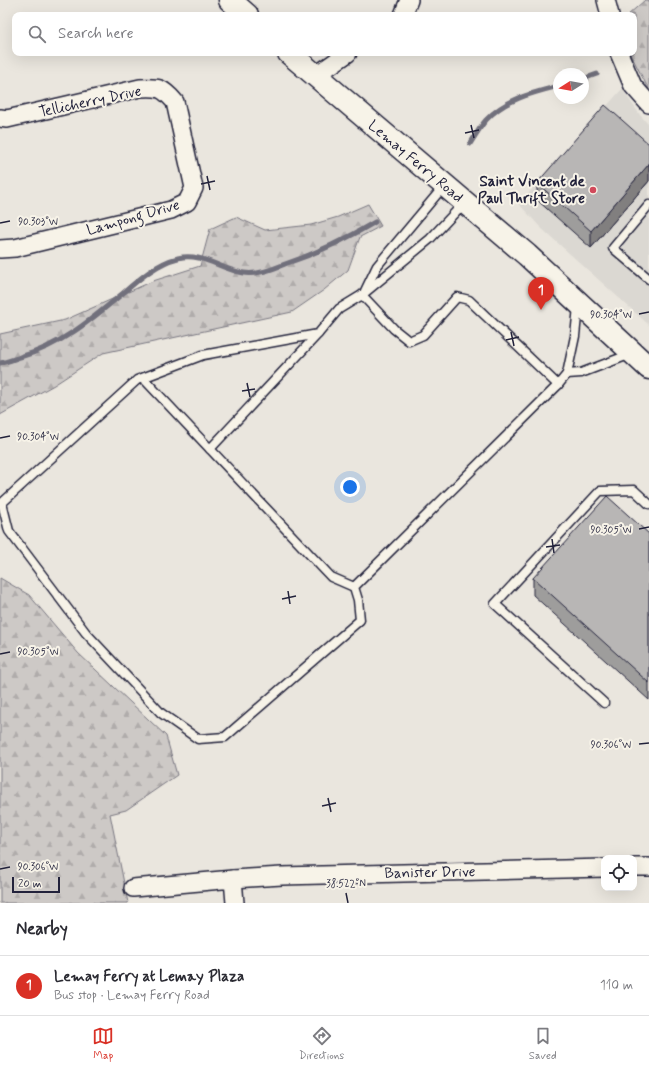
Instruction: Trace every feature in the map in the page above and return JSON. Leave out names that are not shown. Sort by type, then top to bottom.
[{"type":"main road","points":[[230,0],[244,12]]},
{"type":"main road","name":"Lemay Ferry Road","points":[[292,56],[527,255],[641,360]]},
{"type":"street","points":[[404,12],[410,0]]},
{"type":"street","points":[[606,0],[609,12]]},
{"type":"street","points":[[315,76],[344,56]]},
{"type":"street","points":[[620,56],[633,86],[649,104]]},
{"type":"street","name":"Tellicherry Drive","points":[[0,118],[7,119],[140,88],[156,88],[167,92],[175,102]]},
{"type":"street","name":"Lampong Drive","points":[[0,249],[15,248],[171,210],[187,202],[194,188],[175,102]]},
{"type":"street","points":[[637,867],[649,867]]},
{"type":"street","name":"Banister Drive","points":[[133,888],[282,876],[601,868]]},
{"type":"street","points":[[233,880],[235,903]]},
{"type":"lane","points":[[362,295],[377,266],[445,185]]},
{"type":"lane","points":[[210,449],[318,334],[339,309],[362,295],[430,238],[464,202]]},
{"type":"lane","points":[[649,205],[613,248],[649,279]]},
{"type":"lane","points":[[362,295],[394,329],[409,341],[422,335],[457,297],[469,300],[558,385]]},
{"type":"lane","points":[[354,587],[558,385],[567,374],[575,336],[579,303]]},
{"type":"lane","points":[[143,378],[331,577],[354,587],[358,600],[360,620],[225,737],[198,739],[161,713],[82,627],[9,531],[2,504],[137,380],[203,355],[318,334]]},
{"type":"lane","points":[[567,374],[581,373],[641,360]]},
{"type":"lane","points":[[604,703],[495,604],[600,491],[634,490],[649,504]]},
{"type":"shaded area","points":[[622,89],[640,115],[649,125],[649,325],[540,227],[519,204]]},
{"type":"green space","points":[[645,0],[649,0],[649,90],[632,56],[637,56],[637,12],[631,12]]},
{"type":"green space","points":[[368,204],[381,226],[360,237],[348,270],[324,290],[292,312],[103,353],[54,385],[0,415],[0,334],[65,320],[153,281],[200,266],[210,229],[236,217],[265,230],[311,225],[338,217]]},
{"type":"green space","points":[[0,578],[29,595],[78,653],[166,736],[177,775],[126,810],[110,814],[128,903],[0,903]]},
{"type":"building","name":"Saint Vincent de Paul Thrift Store","points":[[605,105],[649,144],[649,164],[591,231],[537,183]]},
{"type":"building","points":[[607,496],[649,534],[649,683],[533,578]]},
{"type":"waterway","points":[[589,77],[597,74]]},
{"type":"waterway","points":[[470,144],[486,120],[502,107],[529,94],[553,88]]},
{"type":"waterway","points":[[0,363],[35,352],[62,339],[99,313],[148,273],[170,260],[195,257],[227,269],[244,273],[260,272],[276,268],[320,251],[353,235],[375,222]]},
{"type":"place","name":"Saint Vincent de Paul Thrift Store","points":[[593,190]]},
{"type":"place","name":"Lemay Ferry at Lemay Plaza","points":[[541,310]]}]
